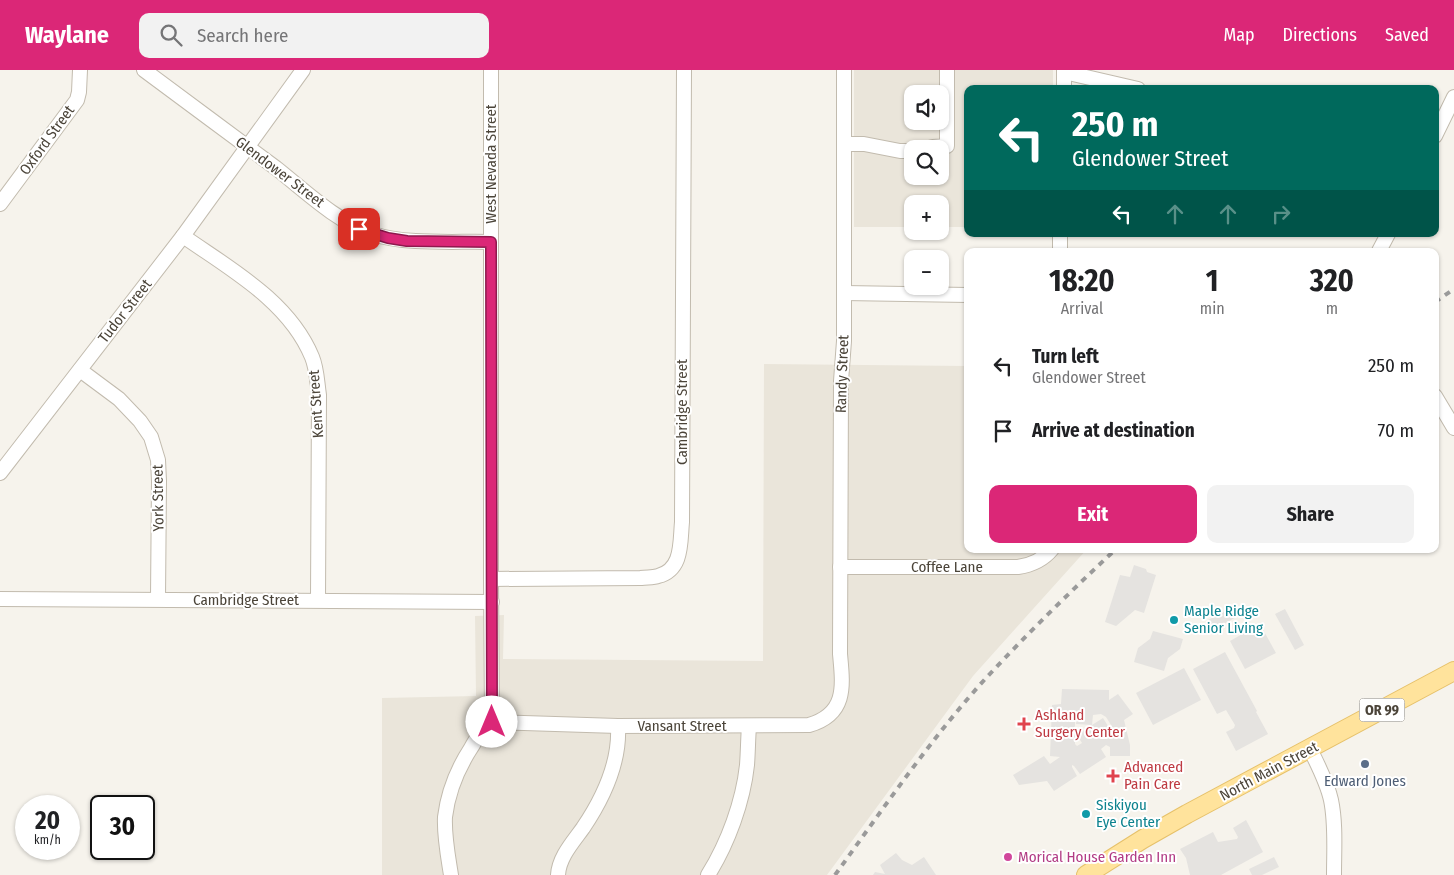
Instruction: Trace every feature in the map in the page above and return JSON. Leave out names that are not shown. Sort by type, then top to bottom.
[{"type":"main road","name":"North Main Street","points":[[1086,875],[1187,814],[1454,671]]},
{"type":"street","name":"Oxford Street","points":[[0,204],[77,100],[80,70]]},
{"type":"street","name":"Glendower Street","points":[[144,70],[340,218],[359,229],[388,238],[407,241],[491,242]]},
{"type":"street","name":"Tudor Street","points":[[0,473],[183,236],[303,70]]},
{"type":"street","name":"West Nevada Street","points":[[491,70],[492,722]]},
{"type":"street","name":"Cambridge Street","points":[[491,579],[642,578],[658,576],[668,572],[676,564],[680,554],[682,512],[684,70]]},
{"type":"street","name":"Randy Street","points":[[843,678],[840,654],[840,567],[841,381],[844,341],[844,70]]},
{"type":"street","points":[[947,70],[947,140]]},
{"type":"street","points":[[1064,85],[1064,71],[1122,85]]},
{"type":"street","points":[[1439,128],[1454,96]]},
{"type":"street","points":[[844,144],[864,144],[904,150]]},
{"type":"street","name":"Kent Street","points":[[183,236],[250,282],[265,295],[296,330],[312,358],[317,374],[319,395],[318,600]]},
{"type":"street","points":[[844,294],[964,295]]},
{"type":"street","name":"York Street","points":[[80,370],[119,399],[140,421],[151,437],[158,460],[160,481],[158,599]]},
{"type":"street","points":[[1439,403],[1454,428]]},
{"type":"street","name":"Coffee Lane","points":[[840,567],[1018,567],[1030,565],[1048,553]]},
{"type":"street","name":"Cambridge Street","points":[[0,599],[492,602]]},
{"type":"street","name":"Vansant Street","points":[[492,722],[618,726],[809,725],[820,722],[828,716],[841,696],[843,678]]},
{"type":"street","points":[[451,875],[446,836],[446,816],[449,801],[462,761],[481,730],[492,722]]},
{"type":"street","points":[[558,875],[559,866],[564,856],[594,810],[608,784],[617,746],[618,726]]},
{"type":"street","points":[[708,875],[724,845],[742,793],[747,766],[749,726]]},
{"type":"street","points":[[1310,749],[1322,772],[1331,799],[1334,875]]},
{"type":"shaded area","points":[[854,70],[1053,70],[1053,85],[964,85],[964,227],[949,227],[949,195],[904,195],[904,227],[854,227]]},
{"type":"shaded area","points":[[764,364],[964,366],[964,553],[1083,553],[973,676],[827,875],[382,875],[382,698],[476,696],[475,616],[504,615],[503,659],[763,661]]},
{"type":"shaded area","points":[[1134,565],[1156,575],[1144,613],[1135,610],[1116,626],[1105,622],[1120,575],[1130,577]]},
{"type":"shaded area","points":[[1235,606],[1240,615],[1213,630],[1208,620]]},
{"type":"shaded area","points":[[1285,609],[1304,645],[1295,650],[1275,614]]},
{"type":"shaded area","points":[[1258,625],[1261,626],[1276,653],[1245,669],[1230,641]]},
{"type":"shaded area","points":[[1153,631],[1183,639],[1180,649],[1168,658],[1164,671],[1134,662],[1138,648],[1150,639]]},
{"type":"shaded area","points":[[1225,652],[1268,734],[1236,751],[1226,732],[1234,728],[1235,725],[1226,710],[1217,714],[1193,669]]},
{"type":"shaded area","points":[[1184,668],[1201,700],[1153,725],[1136,693]]},
{"type":"shaded area","points":[[1062,689],[1109,690],[1109,700],[1118,694],[1133,714],[1124,720],[1130,745],[1130,756],[1110,756],[1110,747],[1106,745],[1101,749],[1106,757],[1080,774],[1072,765],[1077,776],[1054,791],[1047,781],[1019,785],[1013,775],[1044,756],[1050,764],[1060,757],[1050,756],[1052,705],[1061,704]],"holes":[[[1075,714],[1077,714],[1076,724],[1092,725],[1077,735],[1082,743],[1077,746],[1075,744]],[[1101,714],[1106,717],[1111,725],[1108,726],[1103,718],[1092,725],[1093,715]]]},
{"type":"shaded area","points":[[1246,820],[1263,852],[1221,875],[1190,875],[1186,858],[1180,849],[1213,832],[1218,842],[1237,839],[1238,837],[1233,828]]},
{"type":"shaded area","points":[[896,853],[902,860],[912,865],[924,857],[936,875],[873,875],[875,872],[885,874],[880,865]]},
{"type":"shaded area","points":[[1274,857],[1279,867],[1262,875],[1252,875],[1249,869]]},
{"type":"railway","points":[[1439,299],[1454,289]]},
{"type":"railway","points":[[835,875],[908,774],[967,700],[1034,628],[1112,553]]},
{"type":"place","name":"Maple Ridge Senior Living","points":[[1174,620]]},
{"type":"place","name":"Ashland Surgery Center","points":[[1024,724]]},
{"type":"place","name":"Edward Jones","points":[[1365,764]]},
{"type":"place","name":"Advanced Pain Care","points":[[1113,776]]},
{"type":"place","name":"Siskiyou Eye Center","points":[[1086,814]]},
{"type":"place","name":"Morical House Garden Inn","points":[[1008,857]]},
{"type":"route","points":[[359,229],[374,235],[407,241],[491,242],[492,722]]}]
